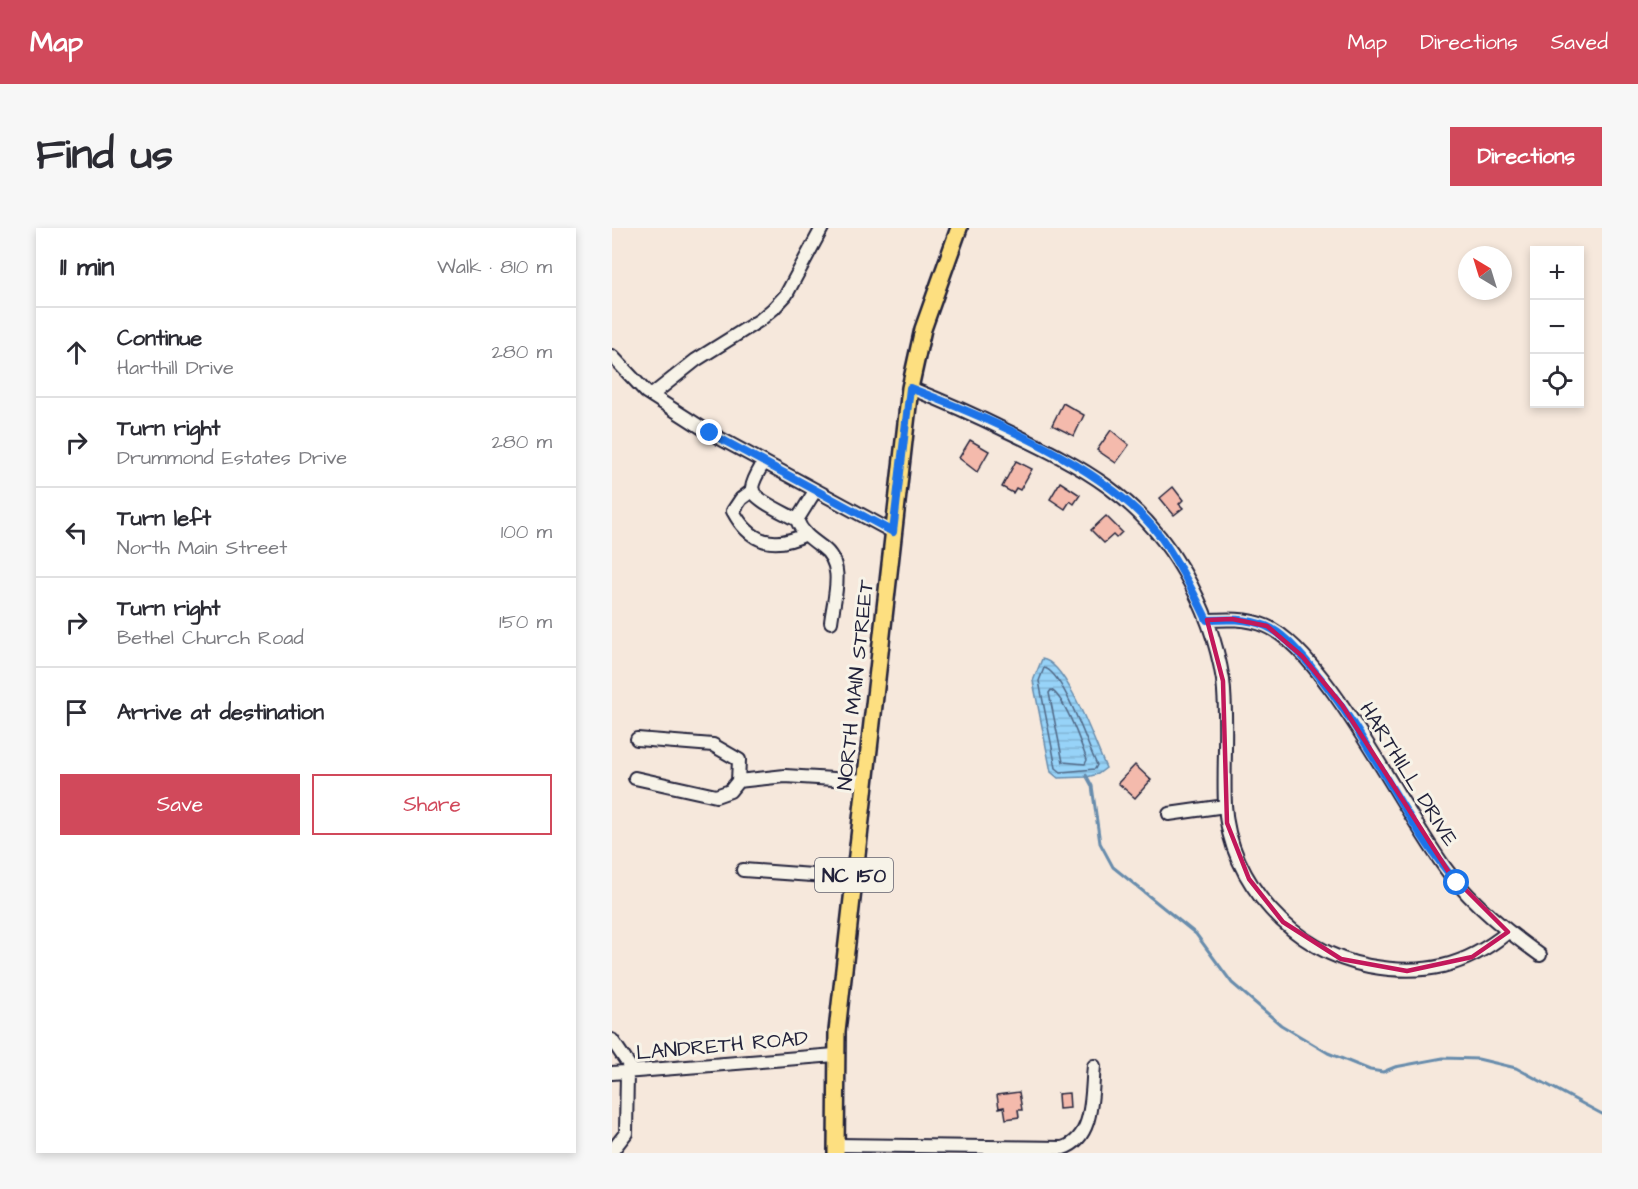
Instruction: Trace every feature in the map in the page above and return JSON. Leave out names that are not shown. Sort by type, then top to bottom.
[{"type":"main road","name":"NORTH MAIN STREET","points":[[836,1149],[835,1055],[910,388],[926,318],[959,228]]},
{"type":"street","points":[[652,395],[696,360],[760,320],[773,309],[786,295],[822,228]]},
{"type":"street","points":[[612,357],[652,395],[710,433],[893,532]]},
{"type":"street","points":[[910,388],[945,401],[1075,463],[1124,498],[1159,535],[1184,572],[1207,620],[1223,681],[1225,806],[1239,859],[1264,901],[1301,937],[1341,959],[1407,971],[1431,969],[1472,957],[1508,932]]},
{"type":"street","points":[[764,462],[753,490],[741,498],[733,511],[742,528],[774,543],[787,544],[806,534]]},
{"type":"street","points":[[753,490],[759,499],[797,520],[806,534],[829,552],[835,560],[837,570],[831,622]]},
{"type":"street","points":[[797,520],[815,491]]},
{"type":"street","name":"HARTHILL DRIVE","points":[[1207,620],[1232,619],[1267,626],[1281,635],[1302,656],[1341,705],[1412,820],[1450,874],[1478,906],[1540,955]]},
{"type":"street","points":[[635,778],[716,796],[730,791],[738,781],[739,760],[712,746],[637,739]]},
{"type":"street","points":[[738,781],[785,776],[866,781]]},
{"type":"street","points":[[1169,814],[1225,806]]},
{"type":"street","points":[[744,870],[854,878]]},
{"type":"street","points":[[612,1040],[630,1072],[626,1133],[612,1151]]},
{"type":"street","name":"LANDRETH ROAD","points":[[612,1073],[835,1055]]},
{"type":"street","points":[[836,1149],[1063,1148],[1072,1145],[1083,1134],[1087,1123],[1094,1066]]},
{"type":"highlighted area","points":[[1232,619],[1267,626],[1302,656],[1342,705],[1450,874],[1508,932],[1472,957],[1407,971],[1341,959],[1283,922],[1249,879],[1227,823],[1223,681],[1207,620]]},
{"type":"water","points":[[1042,659],[1052,664],[1061,674],[1080,706],[1106,768],[1098,774],[1087,777],[1058,778],[1051,772],[1033,681]]},
{"type":"building","points":[[1063,403],[1084,415],[1074,436],[1052,425]]},
{"type":"building","points":[[1111,430],[1129,445],[1116,463],[1097,450]]},
{"type":"building","points":[[970,440],[989,451],[977,472],[959,458]]},
{"type":"building","points":[[1016,461],[1032,469],[1020,490],[1016,488],[1013,493],[1002,487]]},
{"type":"building","points":[[1060,482],[1080,495],[1074,504],[1070,501],[1065,509],[1050,499]]},
{"type":"building","points":[[1173,487],[1183,500],[1179,504],[1183,508],[1174,515],[1160,498]]},
{"type":"building","points":[[1106,516],[1122,532],[1116,538],[1113,535],[1104,543],[1091,530]]},
{"type":"building","points":[[1135,765],[1151,780],[1135,798],[1118,783]]},
{"type":"building","points":[[1019,1092],[1022,1110],[1018,1110],[1019,1117],[1006,1119],[1004,1107],[999,1108],[997,1095]]},
{"type":"building","points":[[1069,1093],[1070,1108],[1059,1109],[1058,1094]]},
{"type":"waterway","points":[[1086,775],[1092,786],[1100,843],[1113,867],[1196,934],[1232,983],[1281,1025],[1328,1053],[1370,1070],[1383,1072],[1395,1067],[1443,1058],[1478,1059],[1516,1068],[1602,1114]]},
{"type":"route","points":[[710,433],[893,532],[910,388],[945,401],[1075,463],[1124,498],[1159,535],[1184,572],[1207,620],[1232,619],[1267,626],[1281,635],[1302,656],[1341,705],[1412,820],[1457,883]]}]
